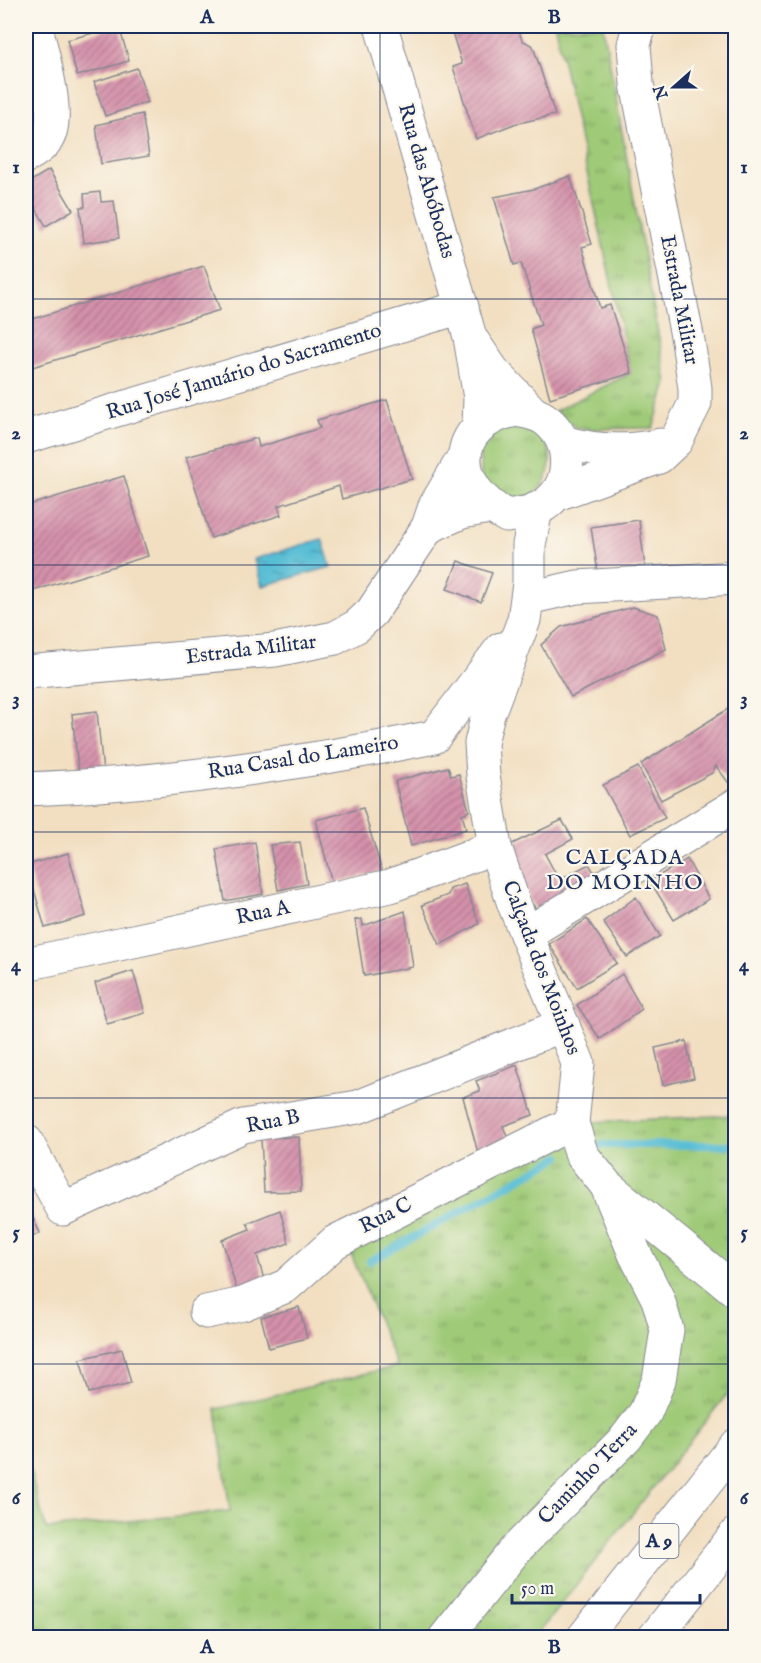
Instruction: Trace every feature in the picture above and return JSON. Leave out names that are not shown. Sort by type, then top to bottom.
[{"type":"main road","points":[[26,156],[40,148],[48,138],[53,115],[36,26]]},
{"type":"main road","name":"Rua das Abóbodas","points":[[381,26],[466,322],[480,398],[479,426]]},
{"type":"main road","name":"Estrada Militar","points":[[26,672],[275,650],[335,638],[357,626],[372,612],[428,527],[462,512],[522,506],[659,458],[676,441],[695,403],[695,388],[637,84],[634,45],[639,26]]},
{"type":"main road","name":"Rua das Abóbodas","points":[[466,322],[493,371],[533,413]]},
{"type":"main road","name":"Rua José Januário do Sacramento","points":[[26,437],[466,322]]},
{"type":"main road","points":[[428,527],[435,506],[465,455],[471,437],[479,426],[498,414],[515,410],[533,413],[544,419],[557,431],[563,442],[568,462],[564,480],[522,506],[474,492],[466,472],[465,455]]},
{"type":"main road","points":[[563,442],[579,447],[629,449],[676,441]]},
{"type":"main road","points":[[522,506],[518,542],[527,600],[577,587],[735,578]]},
{"type":"main road","name":"Rua Casal do Lameiro","points":[[26,789],[112,786],[353,754],[434,737],[527,600]]},
{"type":"main road","name":"Calçada dos Moinhos","points":[[527,600],[488,714],[481,743],[483,776],[495,847],[526,934],[578,1062],[572,1123],[582,1155],[607,1186],[735,1291]]},
{"type":"main road","points":[[526,934],[735,805]]},
{"type":"main road","name":"Rua A","points":[[26,964],[390,886],[495,847]]},
{"type":"main road","name":"Rua B","points":[[26,1141],[63,1209],[243,1126],[358,1107],[563,1025]]},
{"type":"main road","name":"Rua C","points":[[206,1312],[243,1304],[286,1286],[335,1242],[572,1123]]},
{"type":"main road","name":"Caminho Terra","points":[[445,1638],[516,1549],[626,1438],[645,1413],[659,1380],[667,1330],[658,1299],[635,1254],[607,1186]]},
{"type":"main road","name":"A 9","points":[[583,1638],[735,1445]]},
{"type":"main road","name":"A 9","points":[[654,1638],[735,1534]]},
{"type":"green space","points":[[555,26],[603,26],[667,383],[653,428],[578,429],[555,411],[631,373]]},
{"type":"green space","points":[[505,425],[528,428],[541,436],[548,448],[550,462],[547,476],[540,488],[530,497],[517,500],[502,497],[482,483],[479,447]]},
{"type":"green space","points":[[735,1115],[735,1384],[535,1637],[26,1637],[26,1457],[46,1529],[230,1511],[216,1409],[397,1366],[340,1227],[572,1123]]},
{"type":"water","points":[[322,539],[331,567],[262,586],[254,559]]},
{"type":"building","points":[[119,26],[129,61],[77,76],[67,40]]},
{"type":"building","points":[[450,26],[517,26],[522,40],[533,46],[555,115],[514,124],[476,139],[453,67],[462,64]]},
{"type":"building","points":[[137,68],[148,102],[105,116],[94,82]]},
{"type":"building","points":[[142,114],[149,156],[101,164],[96,125]]},
{"type":"building","points":[[49,170],[73,210],[46,226],[26,191],[26,184]]},
{"type":"building","points":[[570,176],[592,244],[582,247],[600,308],[610,305],[632,373],[550,398],[531,329],[541,325],[521,263],[514,265],[494,197],[534,189]]},
{"type":"building","points":[[100,192],[101,202],[114,201],[119,238],[84,243],[80,207],[85,207],[84,194]]},
{"type":"building","points":[[204,266],[220,310],[26,369],[26,321]]},
{"type":"building","points":[[387,400],[412,479],[342,499],[339,486],[278,506],[281,515],[211,538],[186,457],[257,438],[259,447],[320,428],[317,420]]},
{"type":"building","points":[[124,476],[148,556],[26,593],[26,506]]},
{"type":"building","points":[[639,520],[645,567],[598,573],[591,527]]},
{"type":"building","points":[[458,561],[492,573],[481,602],[447,589]]},
{"type":"building","points":[[633,607],[658,615],[666,649],[571,697],[541,645],[561,627]]},
{"type":"building","points":[[731,707],[736,710],[736,783],[731,786],[716,766],[712,773],[661,800],[641,764]]},
{"type":"building","points":[[97,711],[104,783],[80,785],[72,714]]},
{"type":"building","points":[[448,767],[451,776],[459,774],[469,811],[462,814],[466,829],[411,846],[395,781]]},
{"type":"building","points":[[638,767],[665,818],[630,835],[603,785]]},
{"type":"building","points":[[363,808],[382,871],[332,883],[316,820]]},
{"type":"building","points":[[562,820],[573,839],[545,854],[559,880],[589,864],[600,882],[542,914],[531,903],[510,845]]},
{"type":"building","points":[[255,842],[263,894],[225,901],[216,849]]},
{"type":"building","points":[[300,842],[307,884],[278,890],[270,845]]},
{"type":"building","points":[[68,853],[86,916],[45,928],[27,865]]},
{"type":"building","points":[[687,859],[709,899],[674,920],[650,881]]},
{"type":"building","points":[[465,884],[479,924],[440,945],[422,905],[448,895],[450,889]]},
{"type":"building","points":[[636,897],[660,936],[627,957],[603,922]]},
{"type":"building","points":[[405,911],[413,967],[364,976],[355,920],[362,919],[363,926]]},
{"type":"building","points":[[587,919],[617,963],[577,988],[549,944]]},
{"type":"building","points":[[133,971],[145,1013],[107,1024],[95,983]]},
{"type":"building","points":[[622,974],[642,1009],[600,1039],[577,1005]]},
{"type":"building","points":[[686,1041],[694,1078],[663,1085],[655,1048]]},
{"type":"building","points":[[517,1065],[533,1115],[503,1126],[510,1144],[478,1153],[463,1097],[480,1091],[476,1081]]},
{"type":"building","points":[[299,1137],[301,1191],[264,1192],[261,1138]]},
{"type":"building","points":[[26,1203],[40,1233],[26,1240]]},
{"type":"building","points":[[280,1210],[289,1243],[257,1255],[265,1283],[238,1294],[222,1240],[250,1229],[247,1223]]},
{"type":"building","points":[[299,1307],[307,1338],[269,1348],[261,1317]]},
{"type":"building","points":[[122,1349],[131,1383],[89,1393],[80,1359]]},
{"type":"waterway","points":[[599,1145],[736,1145]]},
{"type":"waterway","points":[[370,1261],[559,1157]]},
{"type":"district","name":"CALÇADA DO MOINHO","points":[[625,870]]}]
